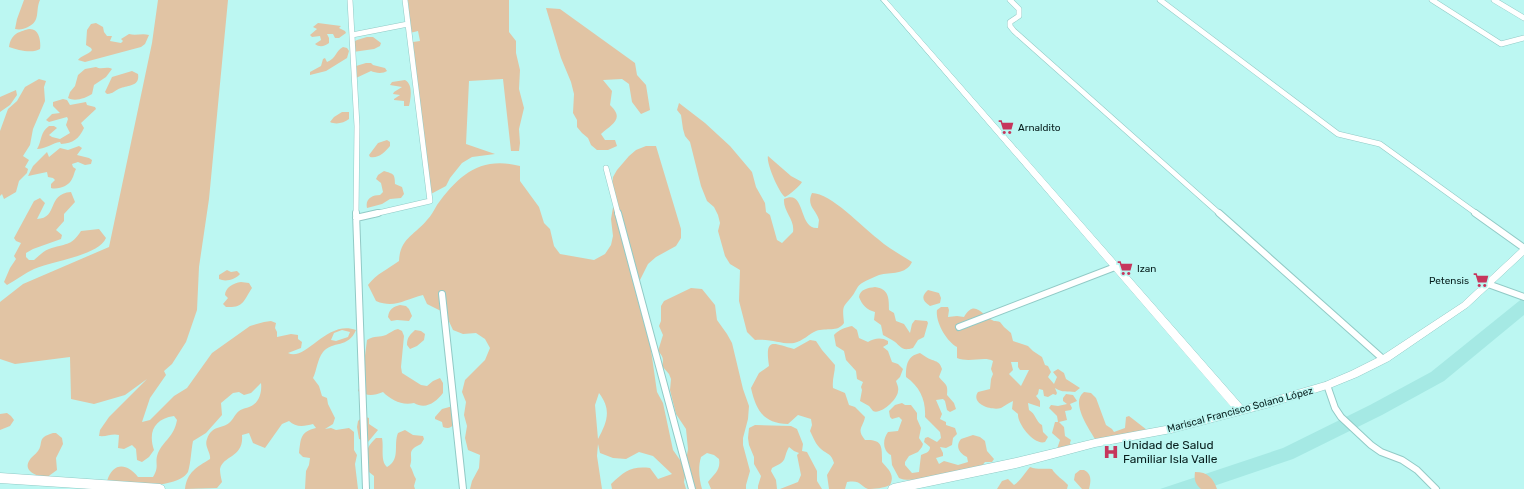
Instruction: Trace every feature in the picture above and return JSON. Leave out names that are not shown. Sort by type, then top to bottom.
[{"type":"street","points":[[350,0],[358,126],[356,218],[366,489]]},
{"type":"street","points":[[356,218],[430,201],[405,0]]},
{"type":"street","points":[[884,0],[1115,268],[1241,411]]},
{"type":"street","points":[[1010,0],[1019,9],[1020,14],[1017,19],[1010,22],[1012,28],[1384,359]]},
{"type":"street","points":[[1160,0],[1338,134],[1353,140],[1380,144],[1524,249]]},
{"type":"street","points":[[1432,0],[1501,44],[1524,38]]},
{"type":"street","points":[[1494,0],[1524,18]]},
{"type":"street","points":[[352,35],[408,24]]},
{"type":"street","points":[[606,168],[692,489]]},
{"type":"street","name":"Mariscal Francisco Solano López","points":[[893,489],[1016,463],[1095,443],[1171,429],[1241,411],[1327,385],[1384,359],[1465,305],[1524,249]]},
{"type":"street","points":[[959,327],[1115,268]]},
{"type":"street","points":[[1488,284],[1524,297]]},
{"type":"street","points":[[442,294],[463,489]]},
{"type":"street","points":[[1327,385],[1335,408],[1341,417],[1371,446],[1381,452],[1402,460],[1416,470],[1436,489]]},
{"type":"street","points":[[0,478],[160,489]]},
{"type":"shaded area","points":[[24,0],[40,0],[36,19],[32,25],[28,27],[15,29],[17,19]]},
{"type":"shaded area","points":[[158,0],[228,0],[209,199],[199,267],[197,310],[186,342],[172,364],[164,371],[166,375],[150,398],[142,422],[150,420],[174,396],[187,388],[212,353],[250,326],[271,321],[276,323],[275,328],[277,337],[291,334],[298,335],[298,339],[302,342],[301,348],[288,353],[295,354],[302,352],[326,335],[336,330],[345,328],[356,330],[349,340],[331,346],[323,352],[319,358],[313,378],[319,386],[322,396],[327,398],[328,404],[335,418],[333,424],[325,429],[331,428],[336,430],[349,428],[354,432],[354,450],[357,455],[355,464],[358,489],[305,489],[306,471],[310,458],[303,457],[299,453],[300,443],[302,436],[307,431],[316,428],[313,424],[298,426],[289,421],[282,424],[265,448],[253,443],[249,433],[242,435],[240,448],[222,464],[220,469],[222,482],[217,488],[185,489],[190,474],[210,459],[210,454],[206,445],[209,435],[214,429],[229,423],[239,411],[251,406],[257,401],[260,395],[261,383],[251,393],[244,395],[239,392],[233,393],[221,403],[222,415],[206,433],[193,441],[188,472],[182,478],[164,484],[152,485],[128,485],[107,481],[113,470],[121,467],[129,469],[138,477],[153,477],[157,467],[158,453],[176,426],[177,420],[174,416],[157,423],[152,432],[152,443],[154,450],[149,457],[142,462],[137,460],[136,449],[132,445],[124,449],[118,448],[119,435],[114,434],[99,436],[100,430],[109,417],[147,379],[125,395],[94,404],[71,399],[70,357],[15,364],[0,359],[0,302],[23,284],[109,247],[152,43]],"holes":[[[342,330],[350,332],[348,337],[336,341],[331,340],[334,333]]]},
{"type":"shaded area","points":[[408,0],[509,0],[509,32],[516,41],[516,53],[520,70],[519,89],[524,108],[519,129],[519,151],[511,151],[503,79],[469,81],[466,144],[495,154],[472,157],[462,163],[450,178],[446,186],[429,195],[413,42],[420,41],[418,31],[410,33]]},
{"type":"shaded area","points":[[546,8],[560,9],[635,63],[637,75],[646,85],[650,110],[641,114],[632,102],[629,84],[622,79],[603,80],[612,91],[610,105],[617,118],[613,124],[601,134],[605,140],[615,140],[617,146],[608,150],[597,150],[591,145],[588,138],[577,127],[577,120],[573,113],[574,94],[571,82],[561,58]]},
{"type":"shaded area","points":[[96,23],[103,27],[107,36],[112,36],[110,41],[121,43],[123,41],[121,39],[129,34],[149,35],[145,44],[141,47],[85,62],[78,60],[92,50],[86,45],[87,30],[91,24]]},
{"type":"shaded area","points":[[318,23],[341,26],[339,28],[346,33],[339,38],[335,38],[333,34],[327,34],[329,43],[324,46],[319,46],[315,44],[321,40],[320,36],[312,37],[310,35],[317,29],[313,27]]},
{"type":"shaded area","points":[[29,29],[33,29],[38,33],[40,49],[29,51],[9,47],[13,36]]},
{"type":"shaded area","points":[[367,37],[373,37],[381,43],[380,46],[374,49],[353,52],[352,43]]},
{"type":"shaded area","points":[[343,47],[347,48],[349,51],[347,58],[326,71],[310,75],[310,72],[321,66],[323,59],[325,58],[327,62],[330,61]]},
{"type":"shaded area","points":[[371,63],[373,65],[385,68],[387,71],[379,73],[371,71],[356,78],[356,66]]},
{"type":"shaded area","points":[[96,67],[112,69],[106,77],[94,85],[92,94],[87,97],[74,100],[68,98],[70,92],[75,86],[78,75],[85,69]]},
{"type":"shaded area","points":[[132,71],[138,74],[136,83],[111,93],[107,94],[105,92],[112,77]]},
{"type":"shaded area","points":[[39,79],[46,81],[44,87],[45,101],[33,129],[30,145],[23,156],[29,160],[25,167],[28,169],[27,173],[19,181],[16,192],[4,199],[2,194],[0,196],[0,131],[8,109],[17,101],[25,87]]},
{"type":"shaded area","points":[[405,80],[408,82],[410,88],[411,95],[409,106],[404,106],[404,101],[394,100],[400,95],[393,94],[394,92],[402,87],[390,85],[392,82]]},
{"type":"shaded area","points":[[16,90],[17,95],[10,105],[0,112],[0,97]]},
{"type":"shaded area","points":[[63,99],[67,100],[70,105],[86,102],[87,105],[95,107],[96,109],[81,123],[84,128],[75,140],[61,144],[60,142],[37,149],[44,131],[49,126],[54,126],[57,128],[49,135],[52,137],[60,139],[70,133],[66,125],[68,119],[67,117],[49,122],[46,120],[52,114],[60,113],[53,106],[53,102]]},
{"type":"shaded area","points":[[679,103],[705,123],[730,146],[752,172],[756,187],[765,203],[766,212],[770,215],[777,240],[782,243],[793,232],[792,223],[785,208],[784,199],[791,197],[796,199],[807,223],[812,227],[818,228],[818,216],[812,207],[810,197],[812,193],[820,194],[837,204],[882,242],[912,262],[902,271],[879,275],[860,284],[844,307],[844,323],[838,328],[816,331],[794,343],[755,340],[747,332],[739,301],[740,270],[730,264],[725,256],[718,231],[720,223],[718,215],[714,207],[707,201],[701,186],[690,142],[685,136],[681,115],[677,110]]},
{"type":"shaded area","points":[[342,112],[349,112],[349,119],[340,123],[330,122],[334,117]]},
{"type":"shaded area","points":[[387,140],[390,142],[390,146],[386,151],[379,156],[370,157],[369,155],[378,143]]},
{"type":"shaded area","points":[[79,146],[82,148],[77,155],[89,158],[92,160],[91,164],[85,165],[78,162],[72,164],[76,169],[73,178],[63,187],[51,188],[51,184],[55,180],[48,177],[47,172],[28,176],[33,166],[47,152],[49,157],[60,148],[68,150]]},
{"type":"shaded area","points":[[646,146],[656,146],[681,229],[681,238],[676,246],[656,257],[648,264],[639,282],[648,329],[657,392],[663,403],[673,450],[685,467],[688,449],[686,429],[676,414],[670,390],[671,379],[669,374],[662,366],[663,358],[658,351],[663,335],[659,326],[661,321],[661,306],[664,301],[691,288],[702,289],[715,305],[717,320],[732,343],[743,389],[749,406],[748,419],[743,438],[743,445],[750,471],[746,489],[711,489],[708,482],[718,469],[719,459],[714,455],[707,453],[701,457],[699,465],[702,489],[690,489],[686,469],[684,482],[686,489],[612,489],[611,484],[624,473],[633,469],[650,468],[658,479],[672,474],[653,456],[639,452],[626,459],[613,458],[600,453],[598,444],[597,456],[602,489],[470,489],[472,481],[479,468],[480,455],[468,450],[465,438],[467,426],[464,415],[466,402],[462,392],[465,380],[485,360],[490,348],[485,339],[476,333],[463,334],[453,330],[445,313],[427,304],[423,295],[394,304],[383,303],[376,301],[368,285],[371,281],[399,261],[400,253],[405,242],[428,218],[445,194],[462,177],[472,170],[493,164],[520,166],[520,181],[539,207],[544,223],[550,229],[554,246],[560,254],[594,260],[605,254],[611,245],[613,236],[611,219],[614,202],[612,185],[613,177],[617,170],[636,150]],"holes":[[[599,393],[606,405],[607,416],[604,427],[598,439],[595,405]]]},
{"type":"shaded area","points":[[768,156],[791,176],[802,182],[785,197],[774,178],[769,165]]},
{"type":"shaded area","points":[[384,171],[393,174],[395,184],[402,187],[404,194],[401,198],[390,199],[382,204],[367,208],[367,202],[370,198],[380,195],[383,192],[381,183],[376,179],[378,175]]},
{"type":"shaded area","points":[[71,192],[75,202],[64,214],[64,221],[56,230],[62,235],[61,239],[33,249],[26,253],[26,257],[29,260],[34,260],[47,250],[71,242],[81,231],[99,229],[106,238],[101,244],[84,254],[34,269],[7,285],[4,282],[16,259],[14,256],[21,243],[16,241],[14,238],[34,201],[40,198],[45,203],[37,219],[44,218],[51,211],[58,197]]},
{"type":"shaded area","points":[[227,270],[231,272],[237,271],[240,274],[230,280],[219,279],[219,275]]},
{"type":"shaded area","points":[[235,283],[249,283],[252,288],[242,303],[232,307],[226,307],[223,304],[228,298],[225,295],[226,290]]},
{"type":"shaded area","points":[[875,287],[886,292],[889,310],[894,313],[896,321],[904,324],[910,333],[912,324],[915,320],[927,321],[928,323],[924,337],[918,340],[913,348],[903,349],[883,335],[881,325],[874,320],[875,312],[865,307],[859,297],[861,292],[867,288]]},
{"type":"shaded area","points":[[928,290],[939,293],[941,298],[940,303],[930,306],[925,302],[923,296]]},
{"type":"shaded area","points":[[1524,297],[1524,315],[1444,381],[1382,415],[1293,459],[1205,489],[1160,489],[1283,448],[1370,405],[1431,372]]},
{"type":"shaded area","points":[[400,305],[406,306],[412,316],[409,321],[391,321],[388,317],[390,310]]},
{"type":"shaded area","points":[[941,307],[948,307],[948,317],[964,317],[972,309],[979,310],[990,319],[1000,322],[1011,333],[1013,341],[1028,346],[1042,357],[1045,365],[1048,366],[1051,372],[1048,377],[1054,384],[1057,377],[1053,372],[1058,369],[1064,373],[1066,379],[1080,388],[1075,392],[1058,390],[1055,388],[1057,393],[1056,395],[1053,394],[1048,397],[1044,396],[1043,390],[1039,389],[1036,396],[1040,401],[1040,407],[1028,403],[1029,410],[1042,425],[1043,432],[1048,437],[1045,442],[1036,441],[1023,428],[1018,418],[1018,414],[1012,409],[1013,401],[997,409],[983,406],[979,403],[976,396],[978,392],[990,389],[993,374],[991,369],[993,361],[986,359],[967,360],[957,358],[957,347],[949,341],[942,331],[938,320],[937,310]],"holes":[[[1011,362],[1018,362],[1018,367],[1020,370],[1029,370],[1021,386],[1009,374],[1013,370]]]},
{"type":"shaded area","points":[[852,326],[857,330],[859,338],[868,342],[878,338],[888,341],[888,344],[883,347],[888,351],[892,362],[898,364],[903,369],[900,377],[896,381],[898,390],[895,398],[888,406],[880,411],[873,411],[869,406],[860,401],[863,382],[857,379],[856,371],[846,360],[844,351],[836,346],[834,335],[842,329]]},
{"type":"shaded area","points":[[398,329],[402,331],[404,336],[401,367],[402,373],[421,385],[427,386],[440,378],[443,383],[443,393],[430,404],[423,406],[414,403],[405,404],[393,400],[383,392],[370,395],[358,391],[362,379],[367,340],[386,335]]},
{"type":"shaded area","points":[[415,330],[421,331],[425,334],[424,340],[417,346],[410,349],[407,345],[408,338]]},
{"type":"shaded area","points":[[810,340],[816,341],[835,365],[833,388],[845,393],[849,405],[855,407],[865,417],[861,428],[862,436],[865,440],[875,441],[880,445],[882,462],[892,475],[890,485],[868,489],[858,482],[847,482],[845,489],[829,489],[827,475],[834,463],[830,456],[819,447],[815,441],[810,431],[812,425],[811,419],[798,415],[788,424],[779,423],[767,418],[758,409],[751,388],[759,373],[769,366],[769,346],[771,344],[775,344],[794,349]]},
{"type":"shaded area","points":[[920,353],[937,362],[941,366],[942,369],[939,377],[946,385],[947,395],[954,403],[956,409],[950,412],[947,410],[943,399],[936,400],[942,414],[940,419],[946,422],[946,425],[955,428],[957,434],[953,438],[952,445],[946,448],[940,447],[943,456],[936,458],[939,464],[944,461],[958,465],[968,462],[967,457],[959,449],[958,444],[961,439],[973,435],[980,437],[985,441],[987,451],[994,459],[992,462],[985,462],[981,467],[915,480],[899,478],[892,465],[891,455],[886,451],[884,445],[888,432],[898,431],[902,420],[899,417],[892,419],[890,417],[889,411],[895,405],[902,403],[905,405],[911,405],[917,413],[917,419],[921,428],[919,438],[923,444],[922,447],[918,452],[909,456],[905,462],[905,465],[912,473],[919,472],[921,455],[930,449],[930,447],[924,442],[925,438],[928,437],[937,442],[941,438],[940,432],[925,417],[921,394],[915,385],[906,377],[908,362],[912,356]]},
{"type":"shaded area","points":[[1084,392],[1091,393],[1096,398],[1106,425],[1114,432],[1125,428],[1126,417],[1129,416],[1147,430],[1095,439],[1082,416],[1080,409],[1080,396]]},
{"type":"shaded area","points":[[1066,394],[1073,395],[1077,401],[1070,404],[1072,408],[1071,410],[1065,411],[1067,420],[1059,422],[1064,427],[1065,436],[1071,440],[1071,446],[1057,449],[1060,440],[1052,433],[1055,422],[1058,422],[1057,416],[1049,408],[1051,405],[1058,406],[1067,404],[1063,401]]},
{"type":"shaded area","points":[[453,406],[454,424],[449,428],[443,427],[442,422],[435,419],[435,417],[442,409]]},
{"type":"shaded area","points":[[7,413],[14,420],[10,426],[0,430],[0,414]]},
{"type":"shaded area","points":[[363,416],[369,418],[369,424],[378,430],[368,442],[359,439],[357,427],[358,421]]},
{"type":"shaded area","points":[[755,425],[791,426],[797,429],[803,444],[802,451],[807,452],[817,471],[817,481],[822,489],[780,489],[798,482],[801,475],[797,455],[799,453],[789,447],[783,461],[772,468],[771,471],[776,480],[777,489],[758,489],[761,476],[754,464],[754,457],[748,438],[749,428]]},
{"type":"shaded area","points":[[405,430],[413,435],[423,436],[424,439],[421,444],[413,449],[411,454],[410,466],[416,479],[414,486],[415,489],[374,489],[374,476],[369,472],[367,455],[367,451],[371,443],[376,438],[382,438],[383,458],[387,467],[394,460],[398,433]]},
{"type":"shaded area","points":[[56,433],[62,438],[63,444],[56,458],[57,470],[46,478],[32,473],[28,468],[28,465],[30,460],[40,448],[42,439]]},
{"type":"shaded area","points":[[1030,467],[1038,469],[1052,469],[1055,474],[1068,485],[1067,489],[997,489],[1002,481],[1008,479],[1014,485],[1021,479]]},
{"type":"shaded area","points":[[1080,470],[1084,470],[1090,476],[1089,489],[1082,489],[1074,480],[1075,474]]},
{"type":"shaded area","points":[[1195,472],[1207,474],[1214,482],[1217,489],[1201,489],[1195,481]]},
{"type":"place","name":"Arnaldito","points":[[1006,127]]},
{"type":"place","name":"Izan","points":[[1125,268]]},
{"type":"place","name":"Petensis","points":[[1481,280]]},
{"type":"place","name":"Unidad de Salud Familiar Isla Valle","points":[[1111,452]]}]
